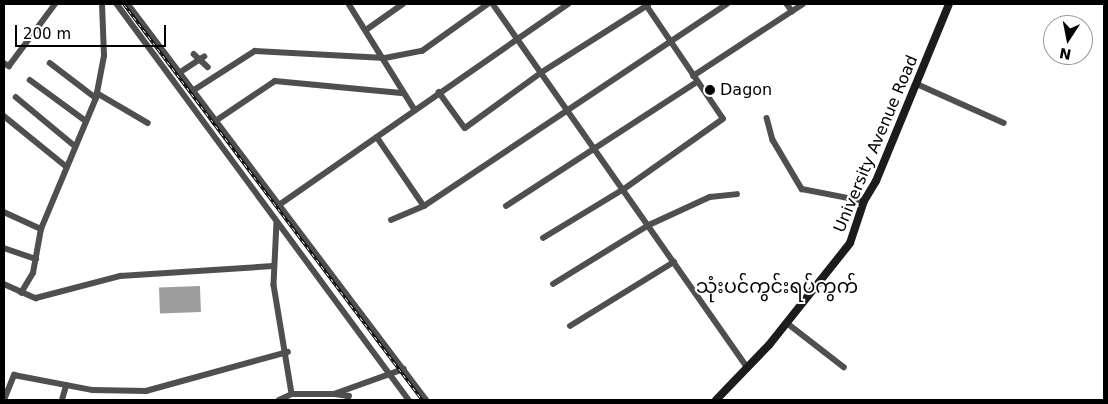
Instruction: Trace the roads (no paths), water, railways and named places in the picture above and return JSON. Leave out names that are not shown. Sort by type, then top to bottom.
[{"type":"main road","name":"University Avenue Road","points":[[716,400],[748,368],[788,323],[850,243],[864,201],[917,84],[949,4]]},
{"type":"street","points":[[4,63],[10,66],[55,4]]},
{"type":"street","points":[[21,293],[36,259],[41,229],[97,95],[104,56],[102,4]]},
{"type":"street","points":[[117,4],[409,400]]},
{"type":"street","points":[[128,4],[194,90],[214,122],[254,167],[279,205],[426,400]]},
{"type":"street","points":[[349,4],[385,58],[403,93],[415,110]]},
{"type":"street","points":[[366,30],[403,4]]},
{"type":"street","points":[[194,90],[255,51],[385,58],[422,51],[488,4]]},
{"type":"street","points":[[494,4],[569,108],[594,149],[624,189],[748,368]]},
{"type":"street","points":[[279,205],[568,4]]},
{"type":"street","points":[[439,92],[465,128],[542,72],[647,4],[723,119],[624,189],[542,238]]},
{"type":"street","points":[[391,220],[424,206],[728,4]]},
{"type":"street","points":[[787,4],[792,11]]},
{"type":"street","points":[[506,206],[594,149],[803,4]]},
{"type":"street","points":[[194,54],[198,62],[208,67]]},
{"type":"street","points":[[180,73],[204,57]]},
{"type":"street","points":[[50,63],[97,95],[148,123]]},
{"type":"street","points":[[30,80],[86,121]]},
{"type":"street","points":[[214,122],[275,81],[403,93]]},
{"type":"street","points":[[917,84],[1004,123]]},
{"type":"street","points":[[16,97],[75,146]]},
{"type":"street","points":[[4,116],[67,167]]},
{"type":"street","points":[[767,118],[773,140],[802,189],[864,201]]},
{"type":"street","points":[[377,136],[424,206]]},
{"type":"street","points":[[553,284],[648,225],[710,197],[737,194]]},
{"type":"street","points":[[4,212],[41,229]]},
{"type":"street","points":[[277,222],[273,266],[288,352],[292,394]]},
{"type":"street","points":[[4,248],[36,259]]},
{"type":"street","points":[[570,326],[674,262]]},
{"type":"street","points":[[4,284],[36,298],[150,272],[273,266]]},
{"type":"street","points":[[788,323],[844,367]]},
{"type":"street","points":[[4,400],[14,375],[66,386],[146,391],[288,352]]},
{"type":"street","points":[[334,394],[404,369]]},
{"type":"street","points":[[62,400],[66,386]]},
{"type":"street","points":[[278,400],[292,394],[334,394],[349,396],[348,400]]},
{"type":"railway","points":[[124,4],[422,400]]},
{"type":"place","name":"Dagon","points":[[710,90]]},
{"type":"district","name":"သုံးပင်ကွင်းရပ်ကွက်","points":[[777,287]]}]
